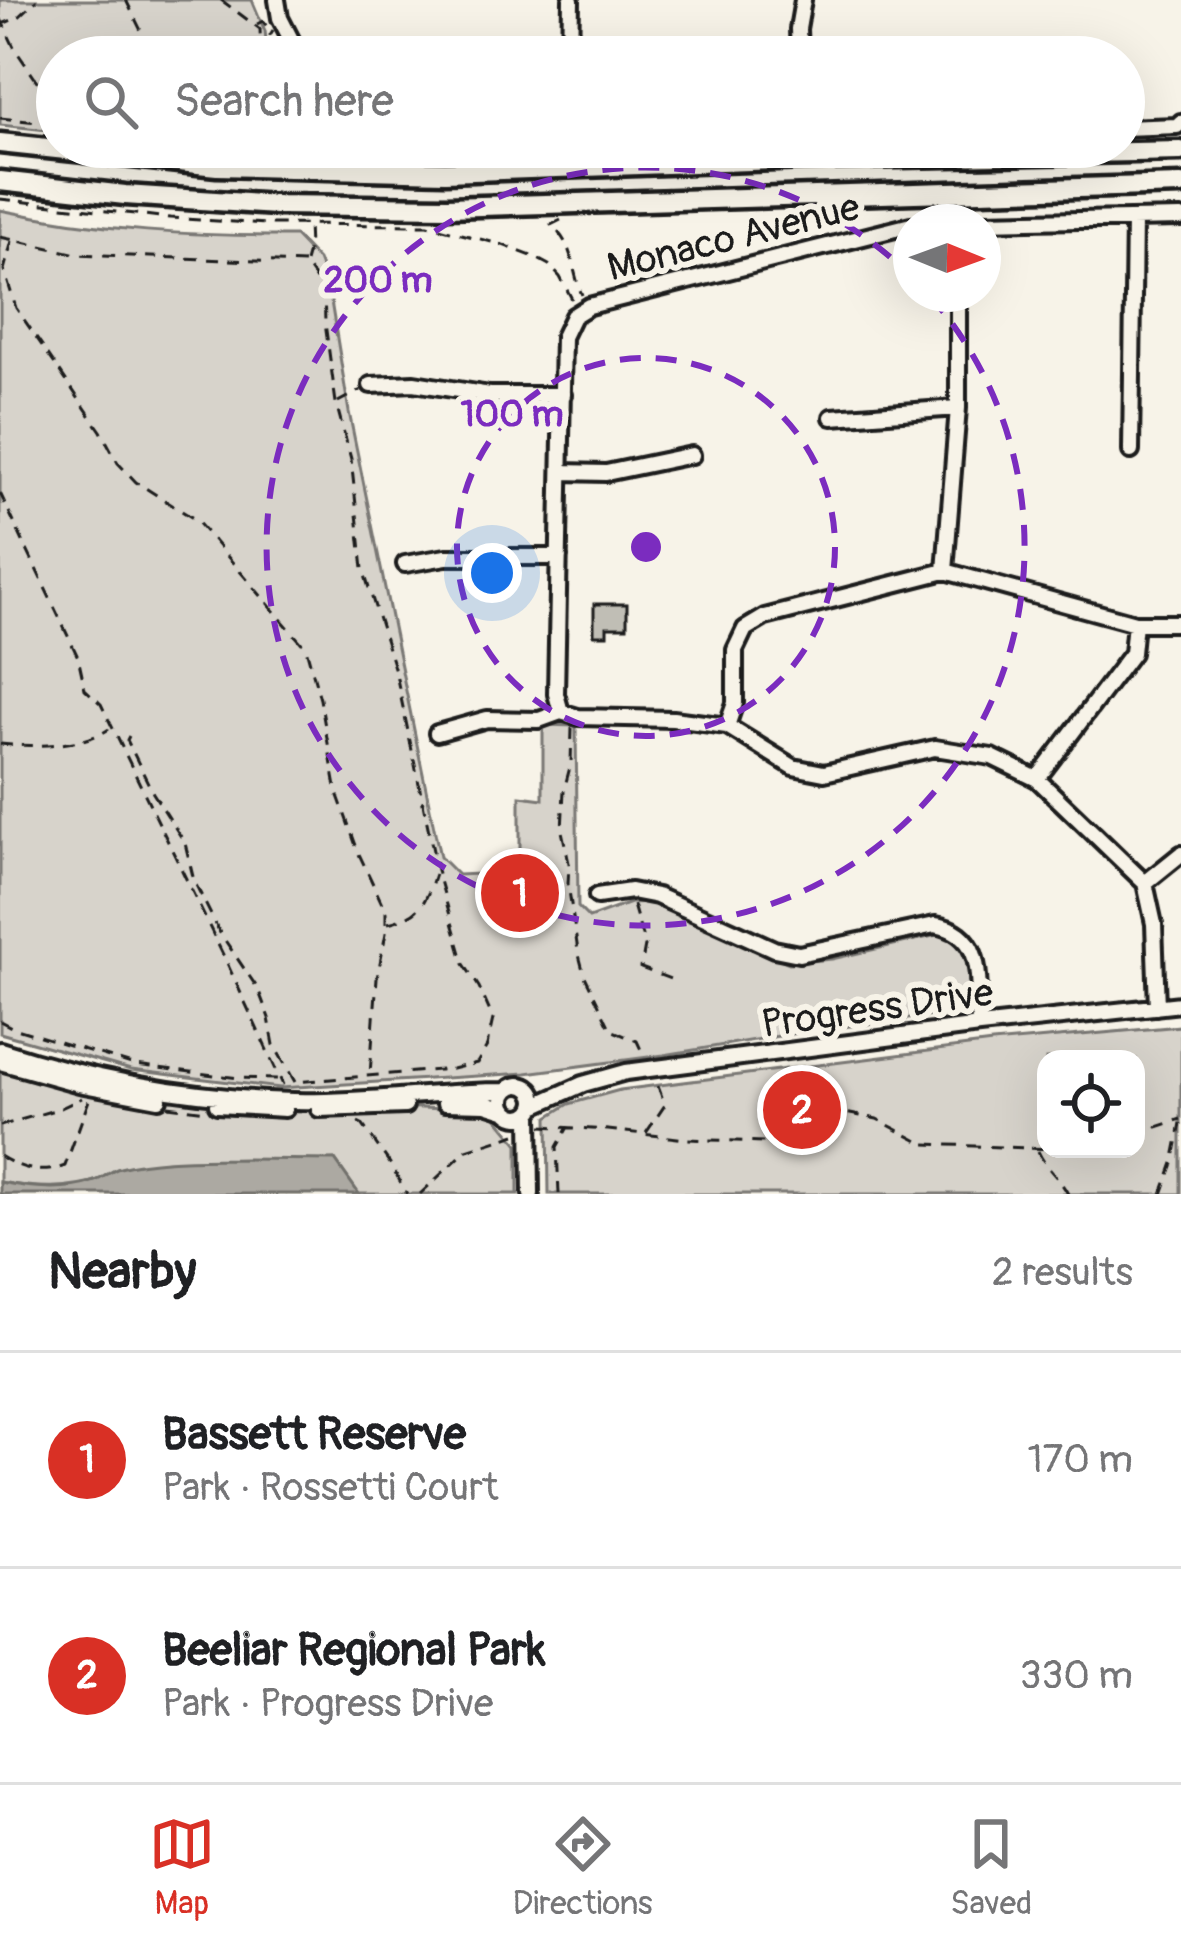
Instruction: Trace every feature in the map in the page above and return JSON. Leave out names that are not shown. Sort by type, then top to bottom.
[{"type":"main road","points":[[0,143],[36,147]]},
{"type":"main road","points":[[1145,153],[1181,152]]},
{"type":"main road","points":[[293,168],[445,172],[556,168]]},
{"type":"main road","points":[[0,181],[276,206],[447,207],[1181,185]]},
{"type":"street","points":[[277,0],[277,28],[283,36]]},
{"type":"street","points":[[571,36],[572,0]]},
{"type":"street","points":[[798,36],[803,0]]},
{"type":"street","points":[[1145,127],[1181,122]]},
{"type":"street","points":[[1001,222],[1181,218]]},
{"type":"street","points":[[1131,452],[1134,219]]},
{"type":"street","name":"Monaco Avenue","points":[[580,312],[893,230]]},
{"type":"street","points":[[567,714],[556,694],[563,337],[580,312]]},
{"type":"street","points":[[945,571],[958,408],[958,312]]},
{"type":"street","points":[[371,385],[413,382],[490,395],[563,395]]},
{"type":"street","points":[[832,417],[958,408]]},
{"type":"street","points":[[562,472],[606,473],[692,455]]},
{"type":"street","points":[[405,564],[446,556],[560,557]]},
{"type":"street","points":[[727,726],[735,704],[734,650],[746,628],[765,617],[945,571],[1135,623],[1181,623]]},
{"type":"street","points":[[1037,778],[1132,652],[1135,623]]},
{"type":"street","points":[[437,733],[487,719],[539,720],[567,714],[727,726],[793,766],[824,773],[935,748],[992,758],[1037,778],[1145,883],[1154,924],[1157,1006]]},
{"type":"street","points":[[1145,883],[1181,854]]},
{"type":"street","points":[[597,896],[629,892],[657,896],[787,952],[810,953],[935,926],[958,931],[976,959],[979,1026]]},
{"type":"street","name":"Progress Drive","points":[[531,1117],[583,1084],[626,1072],[1181,1004]]},
{"type":"street","points":[[0,1050],[84,1075],[159,1090],[290,1101],[506,1091],[523,1086],[531,1117],[530,1194]]},
{"type":"street","points":[[0,1062],[79,1084],[180,1102],[337,1109],[454,1102],[486,1104],[531,1117]]},
{"type":"street","points":[[506,1091],[503,1100],[509,1113]]},
{"type":"street","points":[[509,1113],[531,1117]]},
{"type":"path","points":[[36,80],[1,22],[19,17],[37,0]]},
{"type":"path","points":[[126,0],[144,36]]},
{"type":"path","points":[[221,0],[260,29],[260,36]]},
{"type":"path","points":[[255,25],[263,21],[277,28],[275,36]]},
{"type":"path","points":[[0,118],[36,122]]},
{"type":"path","points":[[0,199],[170,218],[428,225],[503,245],[549,265],[580,312]]},
{"type":"path","points":[[563,204],[562,219],[550,225],[568,244],[580,312]]},
{"type":"path","points":[[304,263],[308,224]]},
{"type":"path","points":[[0,238],[77,254],[304,263]]},
{"type":"path","points":[[12,240],[4,270],[16,308],[118,463],[136,482],[196,520],[306,648],[337,793],[386,912],[370,1076]]},
{"type":"path","points":[[129,736],[153,793],[184,843],[194,881],[220,933],[258,988],[274,1046],[295,1082],[477,1063],[487,1046],[493,1018],[464,964],[436,870],[396,674],[363,568],[351,459],[336,403],[324,291],[304,263]]},
{"type":"path","points":[[336,403],[371,385]]},
{"type":"path","points":[[0,493],[78,657],[85,689],[101,704],[290,1101]]},
{"type":"path","points":[[567,714],[572,763],[564,790],[562,831],[578,951],[603,1017],[611,1030],[637,1041],[664,1097],[665,1105],[646,1133]]},
{"type":"path","points":[[0,744],[28,747],[98,736],[112,727]]},
{"type":"path","points":[[386,924],[409,918],[426,902],[436,870]]},
{"type":"path","points":[[629,892],[645,946],[641,968],[673,980]]},
{"type":"path","points":[[0,1021],[135,1065],[280,1079]]},
{"type":"path","points":[[0,1126],[61,1108],[92,1093],[65,1166],[51,1171],[20,1168],[0,1156]]},
{"type":"path","points":[[154,1103],[217,1112]]},
{"type":"path","points":[[531,1117],[568,1127],[788,1143],[845,1113],[877,1119],[924,1144],[1037,1150]]},
{"type":"path","points":[[343,1116],[362,1124],[407,1194]]},
{"type":"path","points":[[1145,1131],[1181,1121],[1162,1194]]},
{"type":"path","points":[[559,1194],[557,1147],[568,1127]]},
{"type":"path","points":[[420,1194],[467,1150],[507,1138]]},
{"type":"path","points":[[1041,1158],[1046,1168],[1059,1175],[1068,1194]]},
{"type":"shaded area","points":[[0,0],[252,0],[266,36],[36,36],[36,129],[0,125]]},
{"type":"shaded area","points":[[0,210],[147,231],[295,236],[318,260],[329,289],[349,412],[440,857],[458,875],[520,872],[520,796],[543,799],[543,725],[576,726],[578,907],[589,918],[630,903],[648,902],[789,963],[832,959],[942,934],[965,955],[967,1007],[949,1014],[526,1073],[280,1088],[131,1070],[0,1033]]},
{"type":"shaded area","points":[[1181,1026],[1181,1194],[549,1194],[548,1117],[569,1104],[620,1090],[992,1043]]},
{"type":"shaded area","points":[[0,1056],[98,1094],[491,1111],[518,1144],[518,1194],[359,1194],[335,1160],[102,1179],[64,1187],[0,1182]]},
{"type":"shaded area","points":[[335,1160],[359,1194],[0,1194],[0,1182],[71,1187],[135,1165]]},
{"type":"building","points":[[594,604],[627,604],[627,627],[607,627],[607,635],[594,635]]},
{"type":"place","name":"Bassett Reserve","points":[[520,893]]},
{"type":"place","name":"Beeliar Regional Park","points":[[802,1110]]}]
